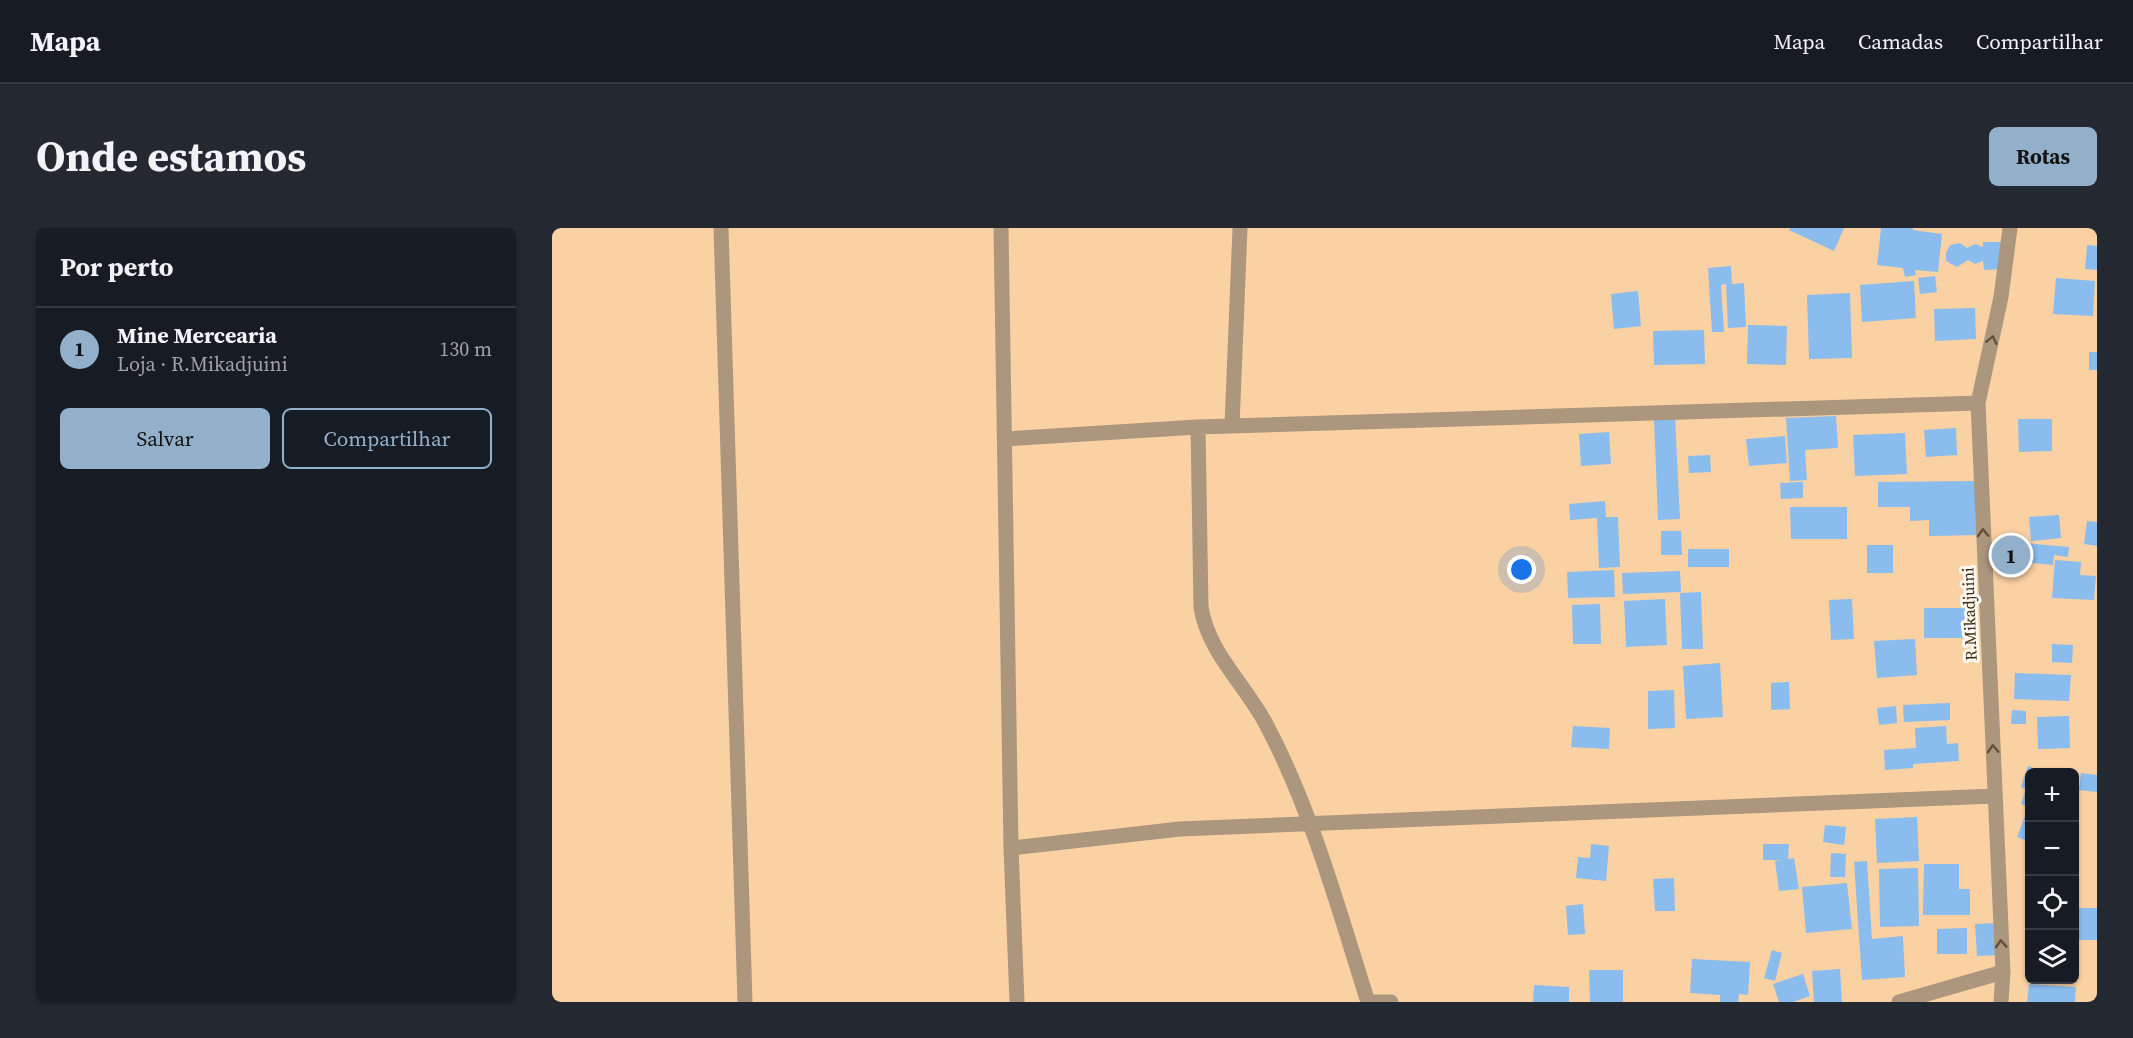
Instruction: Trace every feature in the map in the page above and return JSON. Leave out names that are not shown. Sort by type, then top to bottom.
[{"type":"street","points":[[722,228],[745,1002]]},
{"type":"street","points":[[1001,228],[1011,848],[1017,1002]]},
{"type":"street","points":[[1232,426],[1240,228]]},
{"type":"street","name":"R.Mikadjuini","points":[[2001,1002],[2002,972],[1978,403],[2001,297],[2010,228]]},
{"type":"street","points":[[1005,439],[1198,427],[1978,403]]},
{"type":"street","points":[[1198,427],[1201,607],[1204,627],[1215,648],[1268,726],[1310,824],[1368,1002],[1391,1002]]},
{"type":"street","points":[[1011,848],[1180,829],[1995,796]]},
{"type":"street","points":[[1899,1002],[2002,972]]},
{"type":"building","points":[[1790,228],[1844,228],[1834,251],[1789,230]]},
{"type":"building","points":[[1881,228],[1913,228],[1913,230],[1942,234],[1938,272],[1915,270],[1916,275],[1905,277],[1903,268],[1877,265]]},
{"type":"building","points":[[1983,242],[2002,242],[2001,269],[1984,270],[1983,261],[1975,264],[1968,260],[1957,267],[1946,261],[1946,253],[1950,245],[1960,243],[1967,248],[1975,244],[1983,247]]},
{"type":"building","points":[[2087,245],[2097,246],[2097,270],[2085,269]]},
{"type":"building","points":[[1731,266],[1732,284],[1744,283],[1746,327],[1728,328],[1726,284],[1721,285],[1724,332],[1712,332],[1708,268]]},
{"type":"building","points":[[1935,276],[1937,292],[1920,294],[1918,278]]},
{"type":"building","points":[[2056,278],[2095,281],[2093,316],[2053,314]]},
{"type":"building","points":[[1914,281],[1916,318],[1862,322],[1860,285]]},
{"type":"building","points":[[1638,291],[1641,326],[1614,329],[1611,294]]},
{"type":"building","points":[[1850,293],[1852,358],[1809,359],[1807,295]]},
{"type":"building","points":[[1975,308],[1976,339],[1935,341],[1934,309]]},
{"type":"building","points":[[1748,325],[1787,326],[1786,365],[1747,364]]},
{"type":"building","points":[[1704,330],[1705,364],[1654,365],[1653,331]]},
{"type":"building","points":[[2089,352],[2097,352],[2097,370],[2089,370]]},
{"type":"building","points":[[1836,416],[1838,448],[1805,450],[1807,480],[1790,481],[1786,418]]},
{"type":"building","points":[[1675,417],[1680,519],[1658,520],[1654,419]]},
{"type":"building","points":[[2018,419],[2052,419],[2052,451],[2019,452]]},
{"type":"building","points":[[1956,428],[1957,455],[1926,457],[1924,430]]},
{"type":"building","points":[[1609,432],[1611,464],[1581,466],[1579,434]]},
{"type":"building","points":[[1905,433],[1907,474],[1855,476],[1853,435]]},
{"type":"building","points":[[1785,436],[1787,463],[1749,466],[1746,439]]},
{"type":"building","points":[[1710,455],[1711,472],[1689,473],[1688,456]]},
{"type":"building","points":[[1980,481],[1981,535],[1929,536],[1929,520],[1910,521],[1910,507],[1878,507],[1878,482]]},
{"type":"building","points":[[1803,482],[1803,498],[1781,499],[1780,483]]},
{"type":"building","points":[[1605,501],[1606,517],[1618,517],[1620,567],[1599,568],[1597,518],[1570,520],[1569,504]]},
{"type":"building","points":[[1790,507],[1847,507],[1847,539],[1791,539]]},
{"type":"building","points":[[2059,515],[2061,538],[2031,541],[2029,517]]},
{"type":"building","points":[[2087,521],[2097,522],[2097,546],[2084,544]]},
{"type":"building","points":[[1661,531],[1681,531],[1682,555],[1661,555]]},
{"type":"building","points":[[2003,541],[2069,547],[2068,557],[2054,555],[2053,565],[2002,560]]},
{"type":"building","points":[[1867,545],[1893,545],[1893,573],[1867,573]]},
{"type":"building","points":[[1688,549],[1729,549],[1729,567],[1688,567]]},
{"type":"building","points":[[2055,560],[2081,562],[2080,575],[2096,576],[2094,600],[2052,598]]},
{"type":"building","points":[[1614,570],[1615,597],[1568,598],[1567,572]]},
{"type":"building","points":[[1680,571],[1681,592],[1623,594],[1622,573]]},
{"type":"building","points":[[1701,592],[1703,649],[1682,649],[1680,593]]},
{"type":"building","points":[[1665,599],[1667,645],[1626,647],[1624,601]]},
{"type":"building","points":[[1852,599],[1854,639],[1831,640],[1829,600]]},
{"type":"building","points":[[1600,604],[1601,644],[1573,644],[1572,605]]},
{"type":"building","points":[[1924,608],[1977,608],[1976,638],[1924,638]]},
{"type":"building","points":[[1915,639],[1917,675],[1877,678],[1874,641]]},
{"type":"building","points":[[2052,644],[2073,645],[2072,663],[2052,662]]},
{"type":"building","points":[[1720,663],[1723,717],[1686,719],[1683,666]]},
{"type":"building","points":[[2015,673],[2071,675],[2069,701],[2014,699]]},
{"type":"building","points":[[1789,682],[1790,709],[1771,710],[1771,683]]},
{"type":"building","points":[[1674,690],[1675,728],[1648,729],[1648,691]]},
{"type":"building","points":[[1950,703],[1950,720],[1904,722],[1903,705]]},
{"type":"building","points":[[1896,706],[1897,723],[1879,725],[1877,708]]},
{"type":"building","points":[[2012,710],[2026,711],[2026,724],[2011,724]]},
{"type":"building","points":[[2069,716],[2070,748],[2038,749],[2037,717]]},
{"type":"building","points":[[1573,726],[1610,728],[1609,749],[1571,747]]},
{"type":"building","points":[[1946,726],[1947,744],[1958,743],[1959,761],[1913,764],[1913,768],[1885,770],[1884,750],[1916,748],[1915,728]]},
{"type":"building","points":[[2081,773],[2097,775],[2097,792],[2079,790]]},
{"type":"building","points":[[2025,775],[2025,789],[2021,787]]},
{"type":"building","points":[[2025,792],[2025,805],[2021,804]]},
{"type":"building","points":[[2025,816],[2025,840],[2017,837]]},
{"type":"building","points":[[1917,817],[1919,861],[1877,863],[1875,819]]},
{"type":"building","points":[[1825,825],[1846,827],[1844,845],[1823,842]]},
{"type":"building","points":[[1591,844],[1609,846],[1606,881],[1576,878],[1578,857],[1590,858]]},
{"type":"building","points":[[1763,844],[1789,844],[1788,859],[1794,858],[1799,889],[1779,891],[1775,861],[1781,860],[1763,860]]},
{"type":"building","points":[[1831,853],[1846,854],[1845,877],[1830,877]]},
{"type":"building","points":[[1867,861],[1872,939],[1903,936],[1905,977],[1862,980],[1854,862]]},
{"type":"building","points":[[1924,864],[1959,864],[1959,889],[1970,889],[1970,915],[1923,915]]},
{"type":"building","points":[[1918,868],[1919,926],[1880,927],[1879,869]]},
{"type":"building","points":[[1674,878],[1675,911],[1655,911],[1653,879]]},
{"type":"building","points":[[1847,883],[1852,929],[1806,933],[1802,887]]},
{"type":"building","points":[[1583,904],[1585,934],[1568,935],[1566,906]]},
{"type":"building","points":[[2079,908],[2097,908],[2097,940],[2079,940]]},
{"type":"building","points":[[1997,923],[1998,955],[1977,956],[1975,924]]},
{"type":"building","points":[[1967,928],[1967,954],[1937,954],[1937,929]]},
{"type":"building","points":[[1772,950],[1782,953],[1775,981],[1764,978]]},
{"type":"building","points":[[1692,959],[1750,962],[1748,995],[1739,994],[1738,1002],[1720,1002],[1720,995],[1690,993]]},
{"type":"building","points":[[1840,969],[1842,1002],[1814,1002],[1812,971]]},
{"type":"building","points":[[1589,970],[1623,970],[1623,1002],[1590,1002]]},
{"type":"building","points":[[1803,974],[1810,996],[1793,1002],[1779,1002],[1773,984]]},
{"type":"building","points":[[2029,984],[2076,987],[2075,1002],[2027,1002]]},
{"type":"building","points":[[1534,985],[1569,987],[1569,1002],[1533,1002]]},
{"type":"place","name":"Mine Mercearia","points":[[2011,555]]}]
